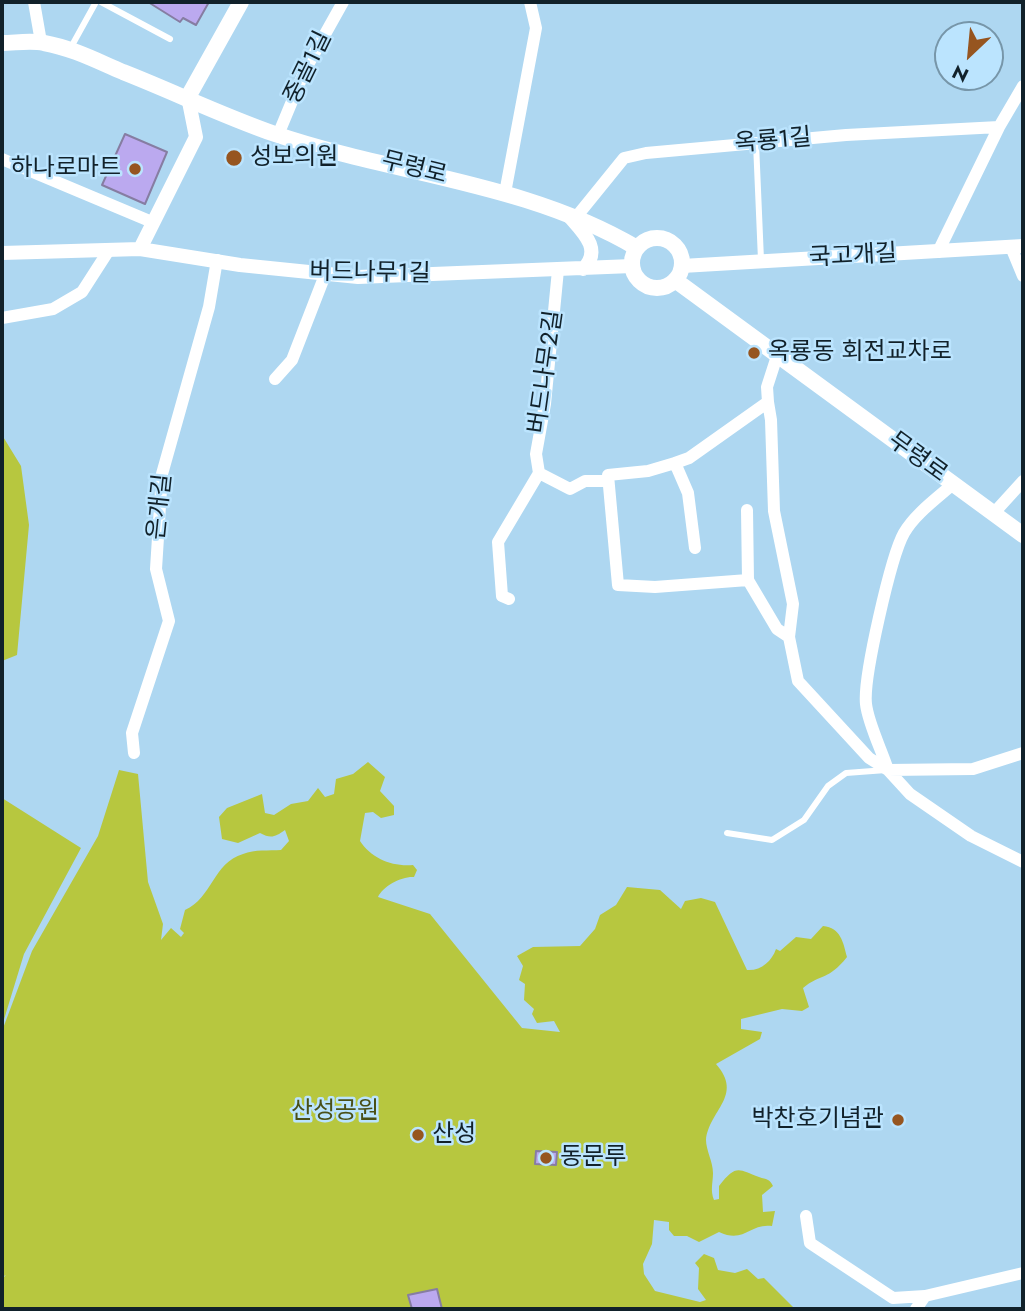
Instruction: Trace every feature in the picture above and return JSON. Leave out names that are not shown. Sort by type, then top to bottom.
[{"type":"main road","points":[[188,97],[241,2]]},
{"type":"main road","name":"무령로","points":[[2,43],[41,42],[70,49],[188,97],[213,111],[278,135],[505,193],[571,214],[637,248]]},
{"type":"main road","points":[[650,239],[666,240],[678,250],[679,273],[669,285],[653,288],[639,280],[632,266],[637,248],[650,239]]},
{"type":"main road","name":"무령로","points":[[679,273],[777,356],[1023,535]]},
{"type":"street","points":[[34,2],[41,42]]},
{"type":"street","name":"중골1길","points":[[278,135],[305,70],[344,2]]},
{"type":"street","points":[[505,193],[536,28],[530,2]]},
{"type":"street","points":[[938,252],[999,127],[1023,86]]},
{"type":"street","points":[[140,249],[196,137],[188,97]]},
{"type":"street","points":[[1016,101],[1023,113]]},
{"type":"street","name":"옥룡1길","points":[[571,214],[624,158],[646,153],[999,127]]},
{"type":"street","points":[[2,159],[152,222]]},
{"type":"street","points":[[571,214],[588,239],[593,252],[590,262],[583,269]]},
{"type":"street","points":[[1017,247],[1023,276]]},
{"type":"street","name":"국고개길","points":[[679,273],[761,262],[1017,247]]},
{"type":"street","name":"버드나무1길","points":[[2,253],[140,249],[325,275],[442,276],[632,266]]},
{"type":"street","points":[[2,318],[53,309],[82,292],[109,250]]},
{"type":"street","name":"은개길","points":[[134,753],[132,733],[169,621],[156,569],[162,474],[209,307],[217,260]]},
{"type":"street","name":"버드나무2길","points":[[539,473],[536,454],[545,404],[558,271]]},
{"type":"street","points":[[275,379],[292,360],[325,275]]},
{"type":"street","points":[[777,356],[767,387],[772,420],[774,511],[793,604],[789,637],[798,681],[869,758],[888,770],[910,793],[971,836],[1023,862]]},
{"type":"street","points":[[748,580],[655,587],[618,585],[608,475],[648,471],[689,458],[768,402]]},
{"type":"street","points":[[676,463],[688,493],[695,548]]},
{"type":"street","points":[[509,600],[502,596],[498,541],[539,473],[570,489],[585,481],[608,481]]},
{"type":"street","points":[[993,514],[1023,481]]},
{"type":"street","points":[[888,770],[866,706],[866,683],[877,631],[903,534],[917,516],[953,484]]},
{"type":"street","points":[[747,510],[748,580],[777,629],[789,637]]},
{"type":"street","points":[[888,770],[973,769],[1023,753]]},
{"type":"street","points":[[806,1216],[810,1243],[893,1298],[925,1296],[1023,1273]]},
{"type":"street","points":[[915,1309],[925,1296]]},
{"type":"lane","points":[[70,49],[98,2],[170,39]]},
{"type":"lane","points":[[756,143],[761,262]]},
{"type":"lane","points":[[727,832],[772,840],[804,820],[828,786],[846,773],[888,770]]},
{"type":"green space","points":[[2,435],[21,466],[29,525],[17,655],[2,661]]},
{"type":"green space","name":"산성공원","points":[[368,762],[385,777],[380,791],[394,806],[394,815],[381,818],[373,812],[365,813],[360,841],[370,852],[383,860],[413,865],[417,870],[414,877],[393,882],[378,897],[430,914],[522,1028],[560,1032],[554,1021],[537,1023],[532,1014],[534,1009],[524,1000],[525,984],[519,980],[523,966],[517,956],[533,947],[580,946],[595,929],[600,915],[616,905],[627,887],[660,890],[681,909],[685,901],[701,898],[715,902],[747,970],[757,969],[765,964],[776,949],[780,951],[796,937],[811,939],[823,926],[837,933],[847,957],[835,970],[803,988],[809,1007],[802,1011],[782,1009],[741,1019],[741,1029],[762,1032],[760,1039],[716,1064],[727,1085],[723,1103],[708,1129],[706,1140],[713,1169],[714,1200],[719,1199],[719,1186],[734,1171],[768,1180],[773,1186],[762,1195],[763,1212],[775,1211],[772,1226],[758,1227],[735,1236],[719,1232],[699,1242],[687,1236],[674,1236],[669,1230],[669,1222],[654,1220],[652,1244],[643,1264],[644,1274],[655,1291],[700,1302],[706,1300],[698,1289],[699,1268],[695,1263],[704,1254],[714,1258],[718,1270],[735,1273],[747,1269],[758,1279],[764,1278],[795,1309],[2,1309],[2,1279],[6,1275],[2,1277],[2,1031],[32,951],[98,836],[119,770],[138,774],[148,882],[163,924],[161,940],[171,928],[181,937],[184,933],[180,929],[185,910],[194,905],[233,858],[252,851],[281,850],[289,841],[285,830],[273,836],[260,833],[238,843],[222,839],[219,817],[227,808],[262,794],[265,813],[274,815],[291,804],[308,801],[318,788],[325,797],[334,794],[336,779],[353,774]]},
{"type":"green space","points":[[2,798],[81,848],[24,954],[2,1026]]},
{"type":"building","points":[[148,2],[209,2],[196,25],[183,18],[180,22]]},
{"type":"building","name":"하나로마트","points":[[125,134],[167,152],[145,204],[102,185]]},
{"type":"building","name":"동문루","points":[[536,1151],[557,1152],[556,1165],[535,1164]]},
{"type":"building","points":[[437,1289],[442,1309],[412,1309],[408,1295]]},
{"type":"place","name":"성보의원","points":[[234,158]]},
{"type":"place","name":"하나로마트","points":[[135,169]]},
{"type":"place","name":"옥룡동 회전교차로","points":[[754,353]]},
{"type":"place","name":"박찬호기념관","points":[[898,1120]]},
{"type":"place","name":"산성","points":[[418,1135]]},
{"type":"place","name":"동문루","points":[[546,1158]]}]
